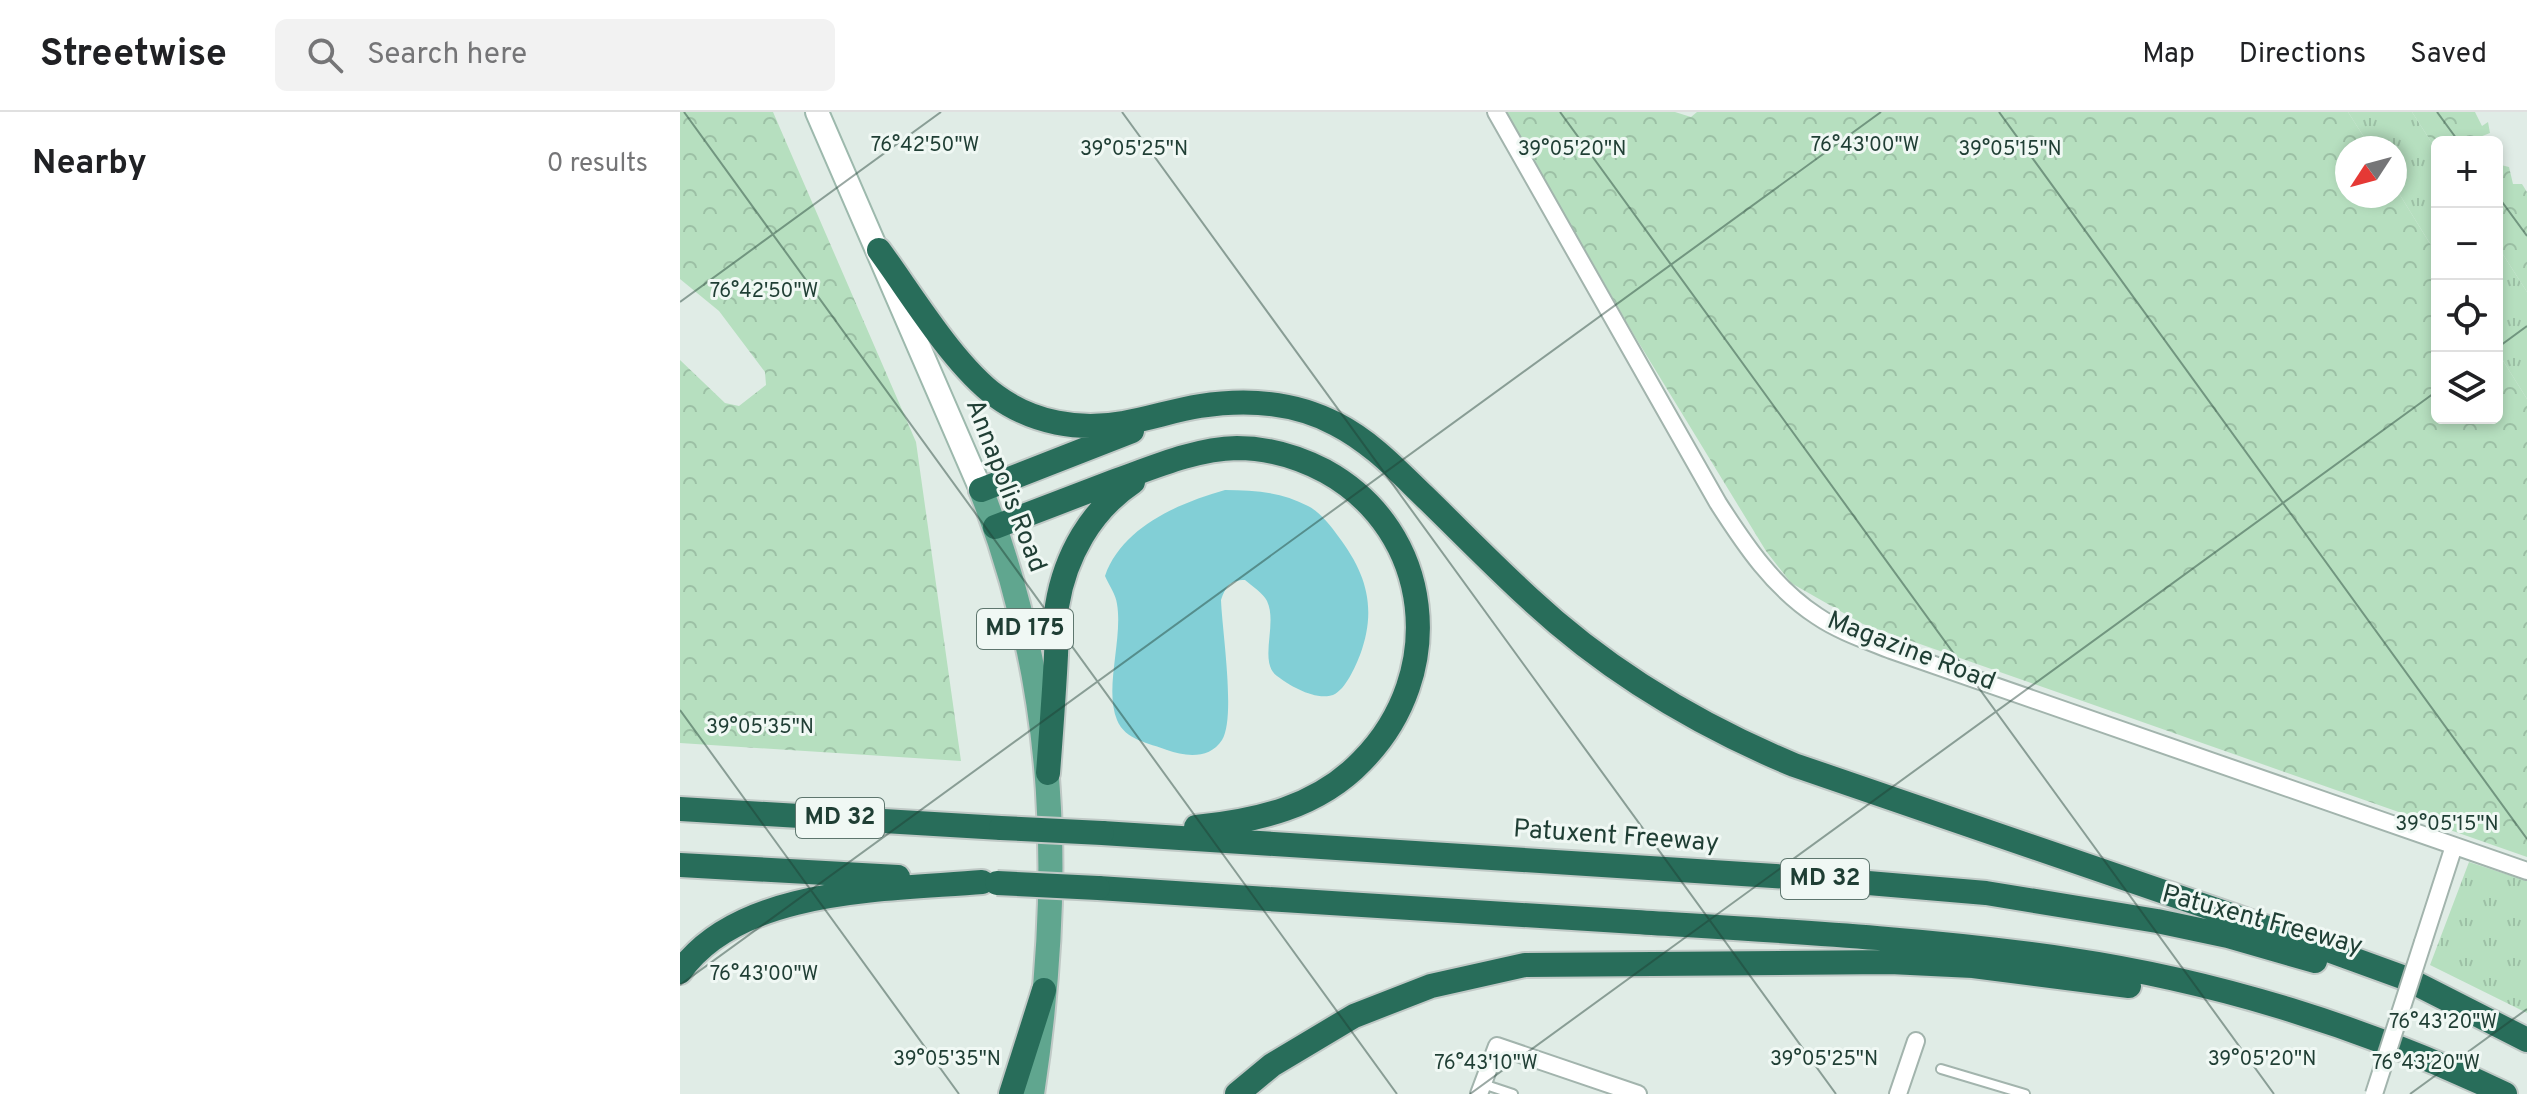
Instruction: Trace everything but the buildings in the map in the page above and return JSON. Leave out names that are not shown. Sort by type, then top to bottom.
[{"type":"highway","points":[[879,250],[974,378],[1023,413],[1047,421],[1101,426],[1233,402],[1266,403],[1304,410],[1333,422],[1382,455],[1530,599],[1622,674],[1748,746],[1794,765],[2405,978],[2527,1041]]},
{"type":"highway","points":[[981,490],[1198,406]]},
{"type":"highway","points":[[995,527],[1159,465],[1207,451],[1238,448],[1291,456],[1339,479],[1379,515],[1407,563],[1419,624],[1416,656],[1398,713],[1383,737],[1361,762],[1324,790],[1286,810],[1230,823],[1114,834]]},
{"type":"highway","points":[[1048,773],[1057,608],[1066,567],[1096,514],[1115,494],[1159,465]]},
{"type":"highway","name":"Patuxent Freeway","points":[[680,809],[1821,879],[1986,893],[2157,921],[2256,943],[2400,989],[2527,1041]]},
{"type":"highway","name":"MD 32","points":[[680,865],[1815,933],[2068,959],[2149,974],[2278,1007],[2379,1041],[2505,1094]]},
{"type":"highway","points":[[680,972],[729,928],[754,915],[793,903],[839,894],[989,882]]},
{"type":"highway","points":[[1237,1094],[1272,1065],[1354,1016],[1431,986],[1525,965],[1890,962],[1973,966],[2278,1007]]},
{"type":"highway","points":[[1011,1094],[1044,990]]},
{"type":"main road","name":"Annapolis Road","points":[[817,112],[981,490],[1026,632],[1048,773],[1052,848],[1044,990],[1032,1094]]},
{"type":"street","name":"Magazine Road","points":[[1496,112],[1731,523],[1766,572],[1817,616],[1891,650],[2527,871]]},
{"type":"street","points":[[2374,1094],[2454,846]]},
{"type":"street","points":[[1898,1094],[1916,1041]]},
{"type":"street","points":[[1481,1089],[1497,1046],[1638,1094]]},
{"type":"lane","points":[[1941,1069],[2025,1094]]},
{"type":"lane","points":[[1481,1089],[1513,1094]]},
{"type":"green space","points":[[680,112],[773,112],[916,442],[961,761],[680,743],[680,360],[725,403],[739,406],[766,385],[765,372],[719,311],[680,279]]},
{"type":"green space","points":[[1506,112],[1675,112],[1691,117],[1697,112],[2348,112],[2363,136],[2335,136],[2335,208],[2407,206],[2431,245],[2431,424],[2503,424],[2503,361],[2527,399],[2527,857],[1863,624],[1791,583],[1766,551],[1634,335]]},
{"type":"green space","points":[[2348,112],[2412,112],[2431,142],[2431,245],[2407,206],[2407,136],[2363,136]]},
{"type":"green space","points":[[2412,112],[2475,112],[2482,126],[2488,122],[2490,133],[2482,136],[2431,136],[2431,142]]},
{"type":"green space","points":[[2503,166],[2509,167],[2513,184],[2522,184],[2527,192],[2527,292],[2503,254]]},
{"type":"green space","points":[[2503,254],[2527,292],[2527,399],[2503,361]]},
{"type":"green space","points":[[2469,862],[2527,881],[2527,1013],[2430,965]]},
{"type":"water","points":[[1225,490],[1278,495],[1298,501],[1321,515],[1356,564],[1366,592],[1368,622],[1360,655],[1342,688],[1326,696],[1304,692],[1272,670],[1268,652],[1271,620],[1267,601],[1245,580],[1232,583],[1221,600],[1228,694],[1226,729],[1222,740],[1211,751],[1197,755],[1182,754],[1145,743],[1126,732],[1117,720],[1112,694],[1118,633],[1117,604],[1105,576],[1124,544],[1138,531],[1171,510]]}]
